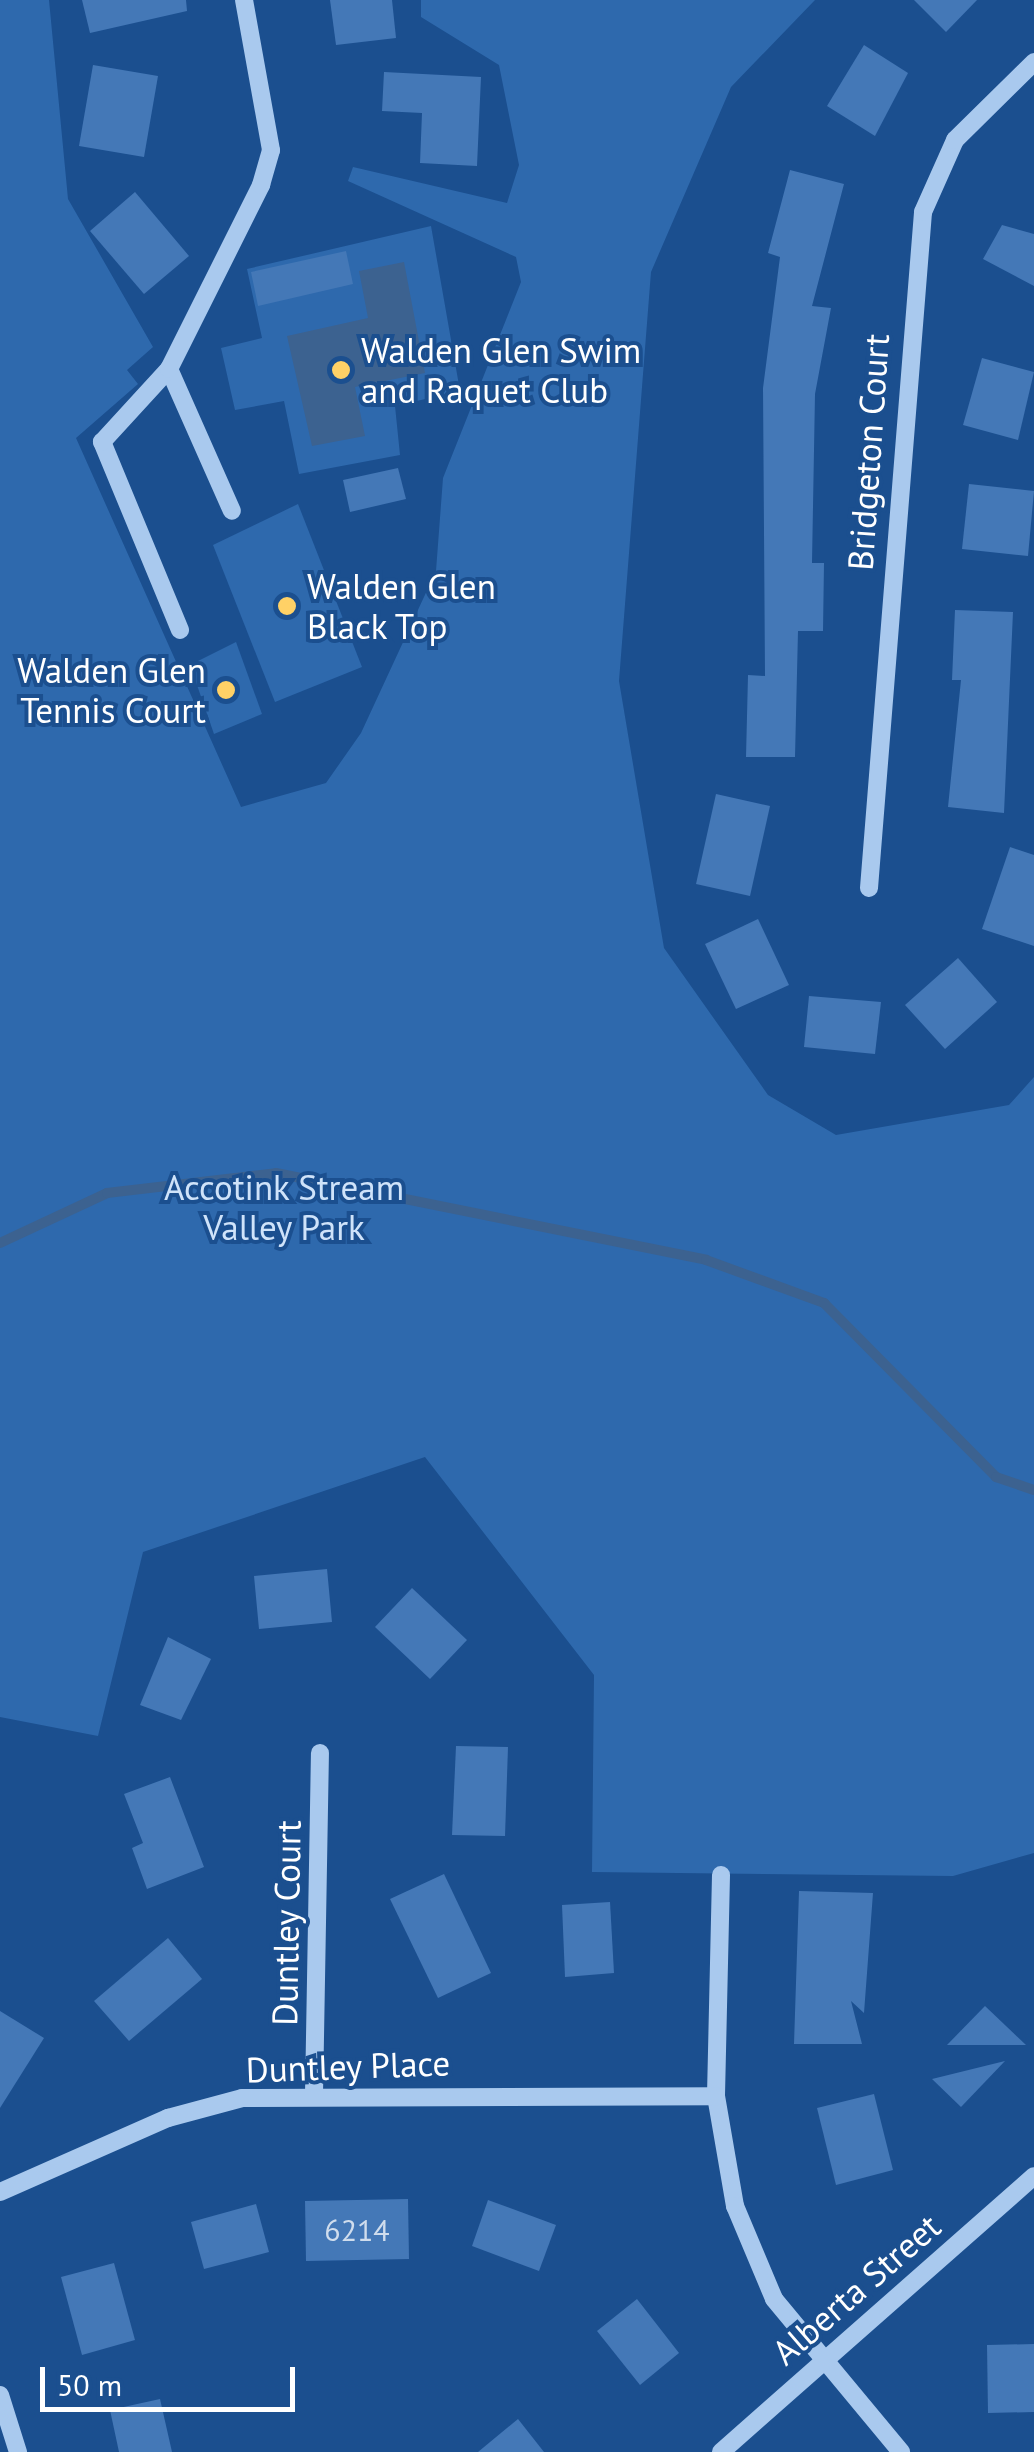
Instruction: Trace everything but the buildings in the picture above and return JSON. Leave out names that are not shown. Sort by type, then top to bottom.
[{"type":"street","points":[[180,630],[102,442],[168,369],[261,184],[271,150],[244,0]]},
{"type":"street","name":"Bridgeton Court","points":[[869,888],[923,212],[955,140],[1034,62]]},
{"type":"street","points":[[168,369],[232,511]]},
{"type":"street","name":"Duntley Court","points":[[314,2094],[320,1753]]},
{"type":"street","points":[[721,1875],[716,2096],[736,2206],[757,2265],[822,2362],[901,2452]]},
{"type":"street","name":"Duntley Place","points":[[0,2192],[168,2118],[242,2098],[314,2094],[716,2096]]},
{"type":"street","name":"Alberta Street","points":[[721,2452],[1034,2176]]},
{"type":"street","points":[[0,2395],[18,2452]]},
{"type":"green space","name":"Accotink Stream Valley Park","points":[[0,0],[49,0],[68,199],[153,347],[127,370],[138,384],[76,438],[241,807],[326,783],[361,733],[436,571],[443,478],[521,282],[516,257],[348,181],[353,167],[507,203],[519,165],[499,65],[421,17],[421,0],[815,0],[731,87],[651,272],[619,681],[664,948],[768,1095],[836,1135],[1009,1105],[1034,1077],[1034,1853],[953,1876],[592,1872],[594,1675],[425,1457],[143,1552],[98,1736],[0,1717]]},
{"type":"green space","name":"Walden Glen Swim and Raquet Club","points":[[431,226],[460,391],[395,406],[400,455],[299,474],[284,401],[235,410],[221,348],[262,338],[247,269]]},
{"type":"green space","name":"Walden Glen Black Top","points":[[298,504],[362,667],[275,702],[213,545]]},
{"type":"green space","name":"Walden Glen Tennis Court","points":[[236,642],[262,714],[214,734],[190,665]]},
{"type":"shaded area","points":[[404,262],[425,373],[355,387],[365,436],[312,446],[287,336],[368,318],[359,271]]},
{"type":"waterway","points":[[0,1243],[107,1193],[276,1173],[706,1260],[824,1303],[996,1477],[1034,1490]]},
{"type":"place","name":"Walden Glen Swim and Raquet Club","points":[[341,370]]},
{"type":"place","name":"Walden Glen Black Top","points":[[287,606]]},
{"type":"place","name":"Walden Glen Tennis Court","points":[[226,690]]}]
